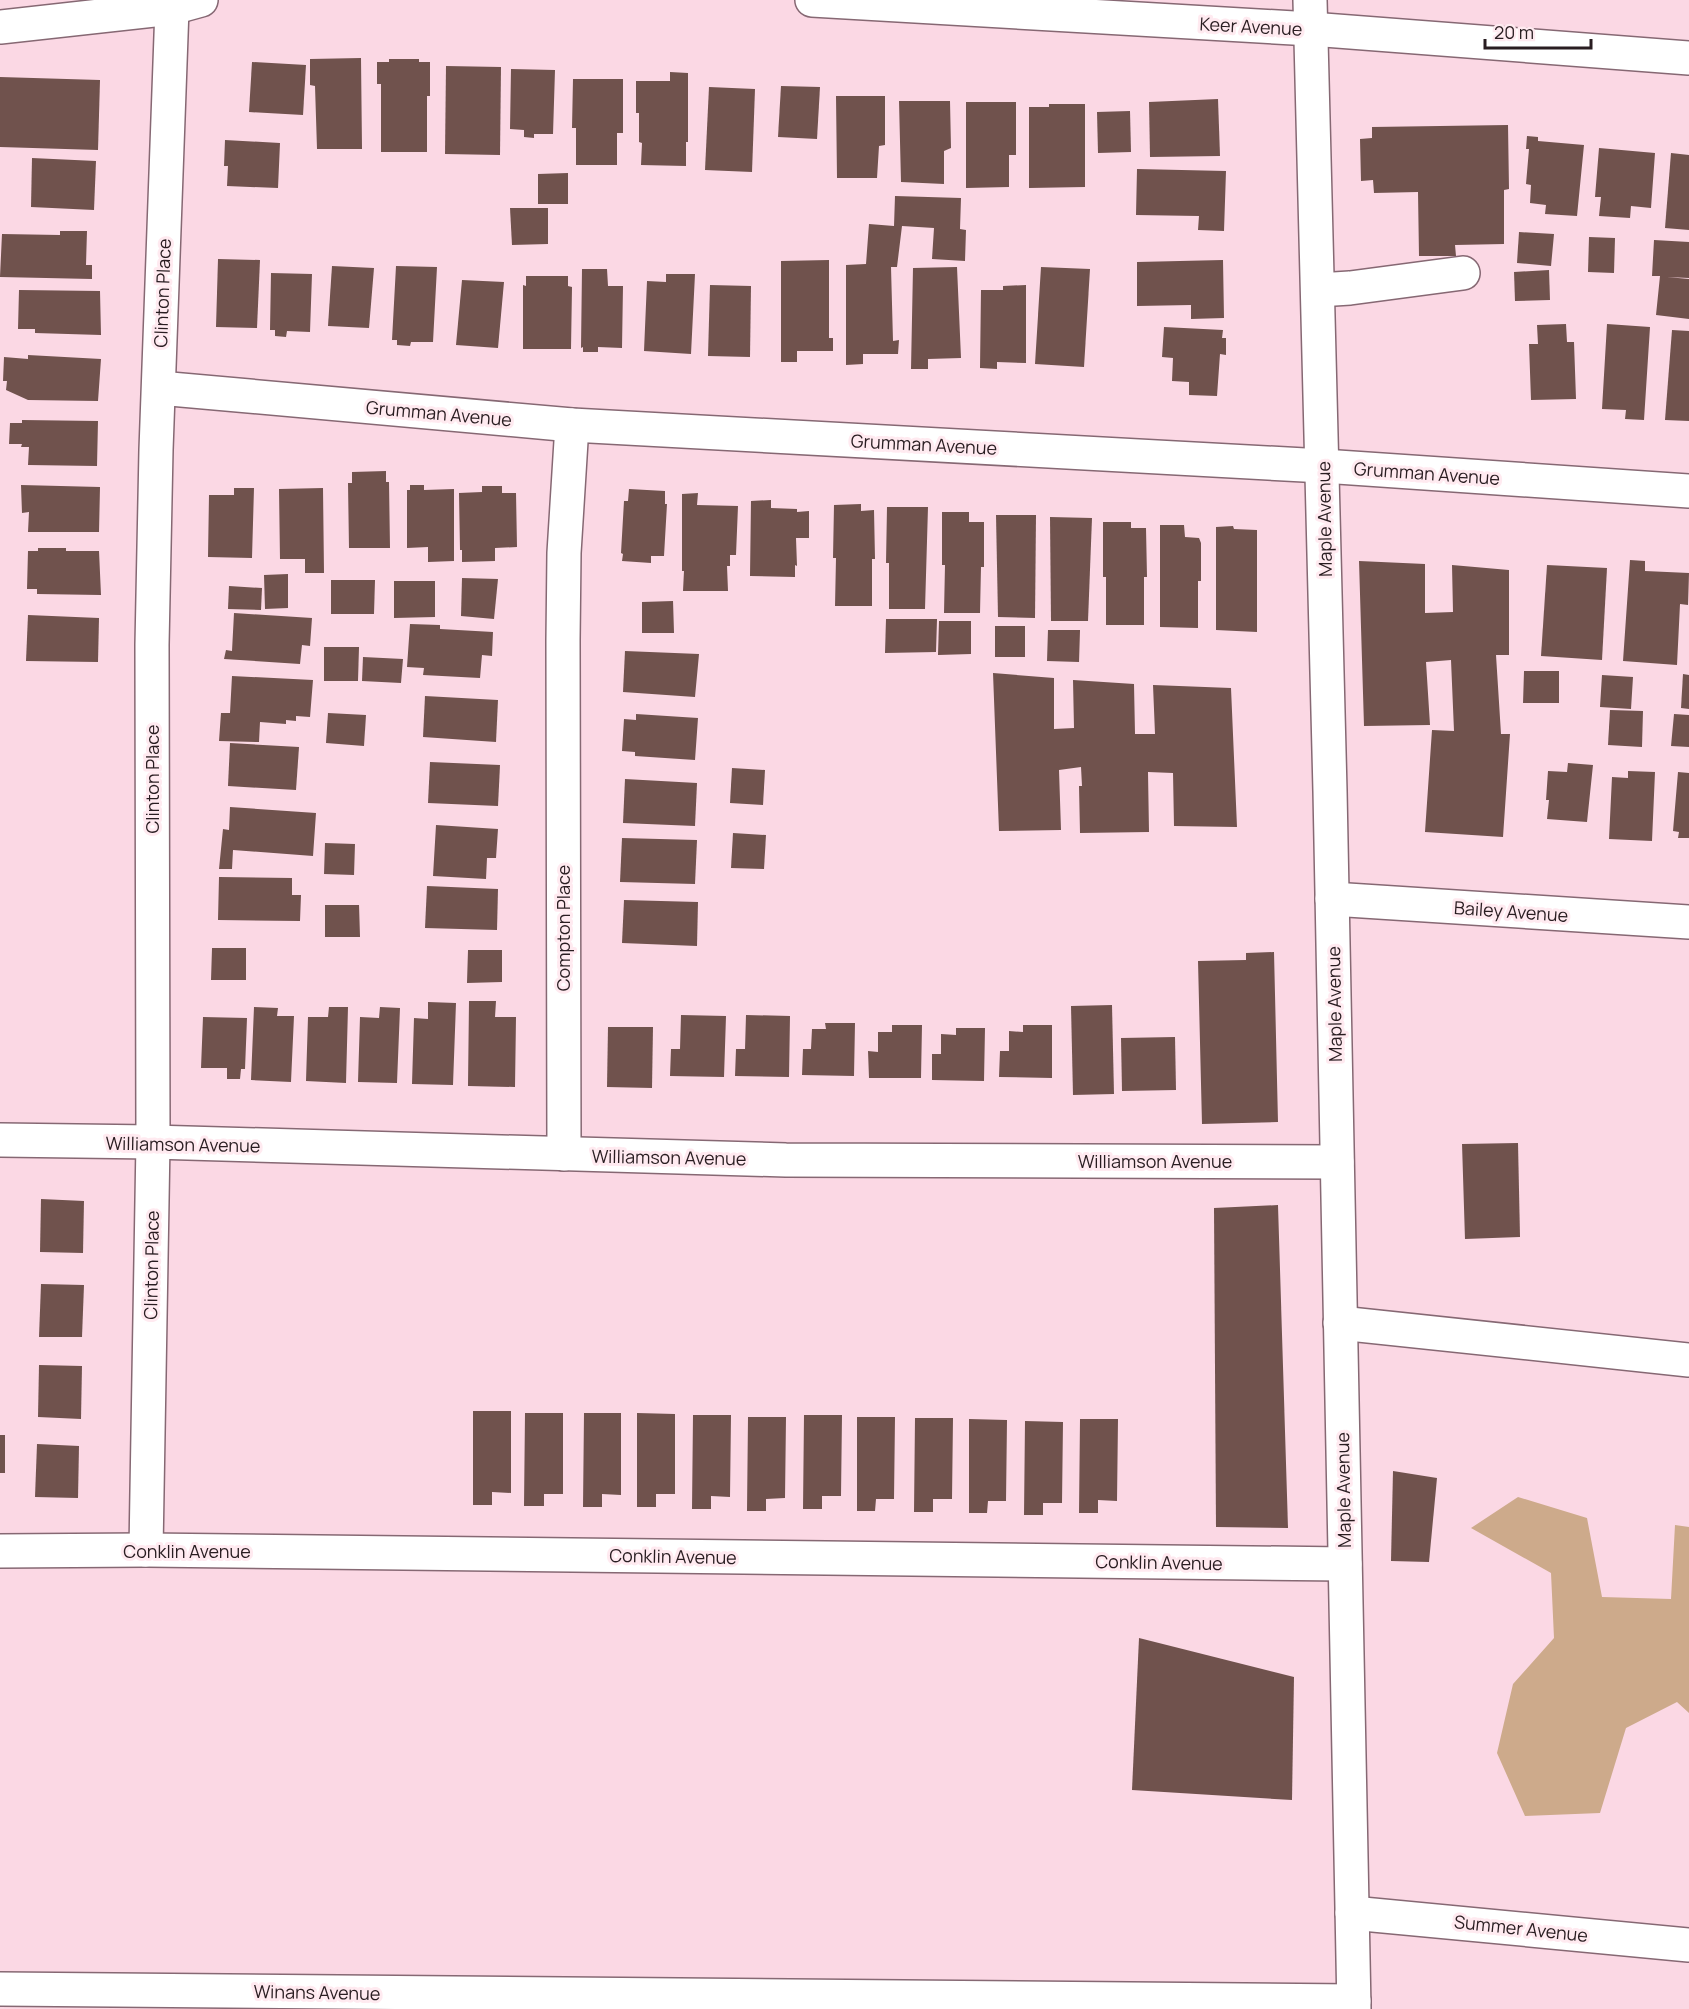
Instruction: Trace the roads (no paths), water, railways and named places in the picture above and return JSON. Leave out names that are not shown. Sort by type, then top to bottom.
[{"type":"street","name":"Keer Avenue","points":[[812,0],[1311,14],[1689,58]]},
{"type":"street","points":[[0,27],[187,4]]},
{"type":"street","name":"Clinton Place","points":[[146,1550],[153,1142],[152,645],[159,387],[187,4]]},
{"type":"street","name":"Maple Avenue","points":[[1311,14],[1323,466],[1354,2005]]},
{"type":"street","points":[[1318,290],[1463,273]]},
{"type":"street","name":"Grumman Avenue","points":[[159,387],[572,425],[1323,466],[1689,491]]},
{"type":"street","name":"Compton Place","points":[[564,1154],[564,553],[572,425]]},
{"type":"street","name":"Bailey Avenue","points":[[1332,899],[1689,922]]},
{"type":"street","name":"Williamson Avenue","points":[[0,1140],[153,1142],[786,1160],[1337,1162]]},
{"type":"street","points":[[1340,1323],[1689,1360]]},
{"type":"street","name":"Conklin Avenue","points":[[0,1551],[146,1550],[1345,1564]]},
{"type":"street","name":"Summer Avenue","points":[[1353,1912],[1689,1944]]},
{"type":"street","name":"Winans Avenue","points":[[0,1989],[552,2002],[1354,2005]]}]
